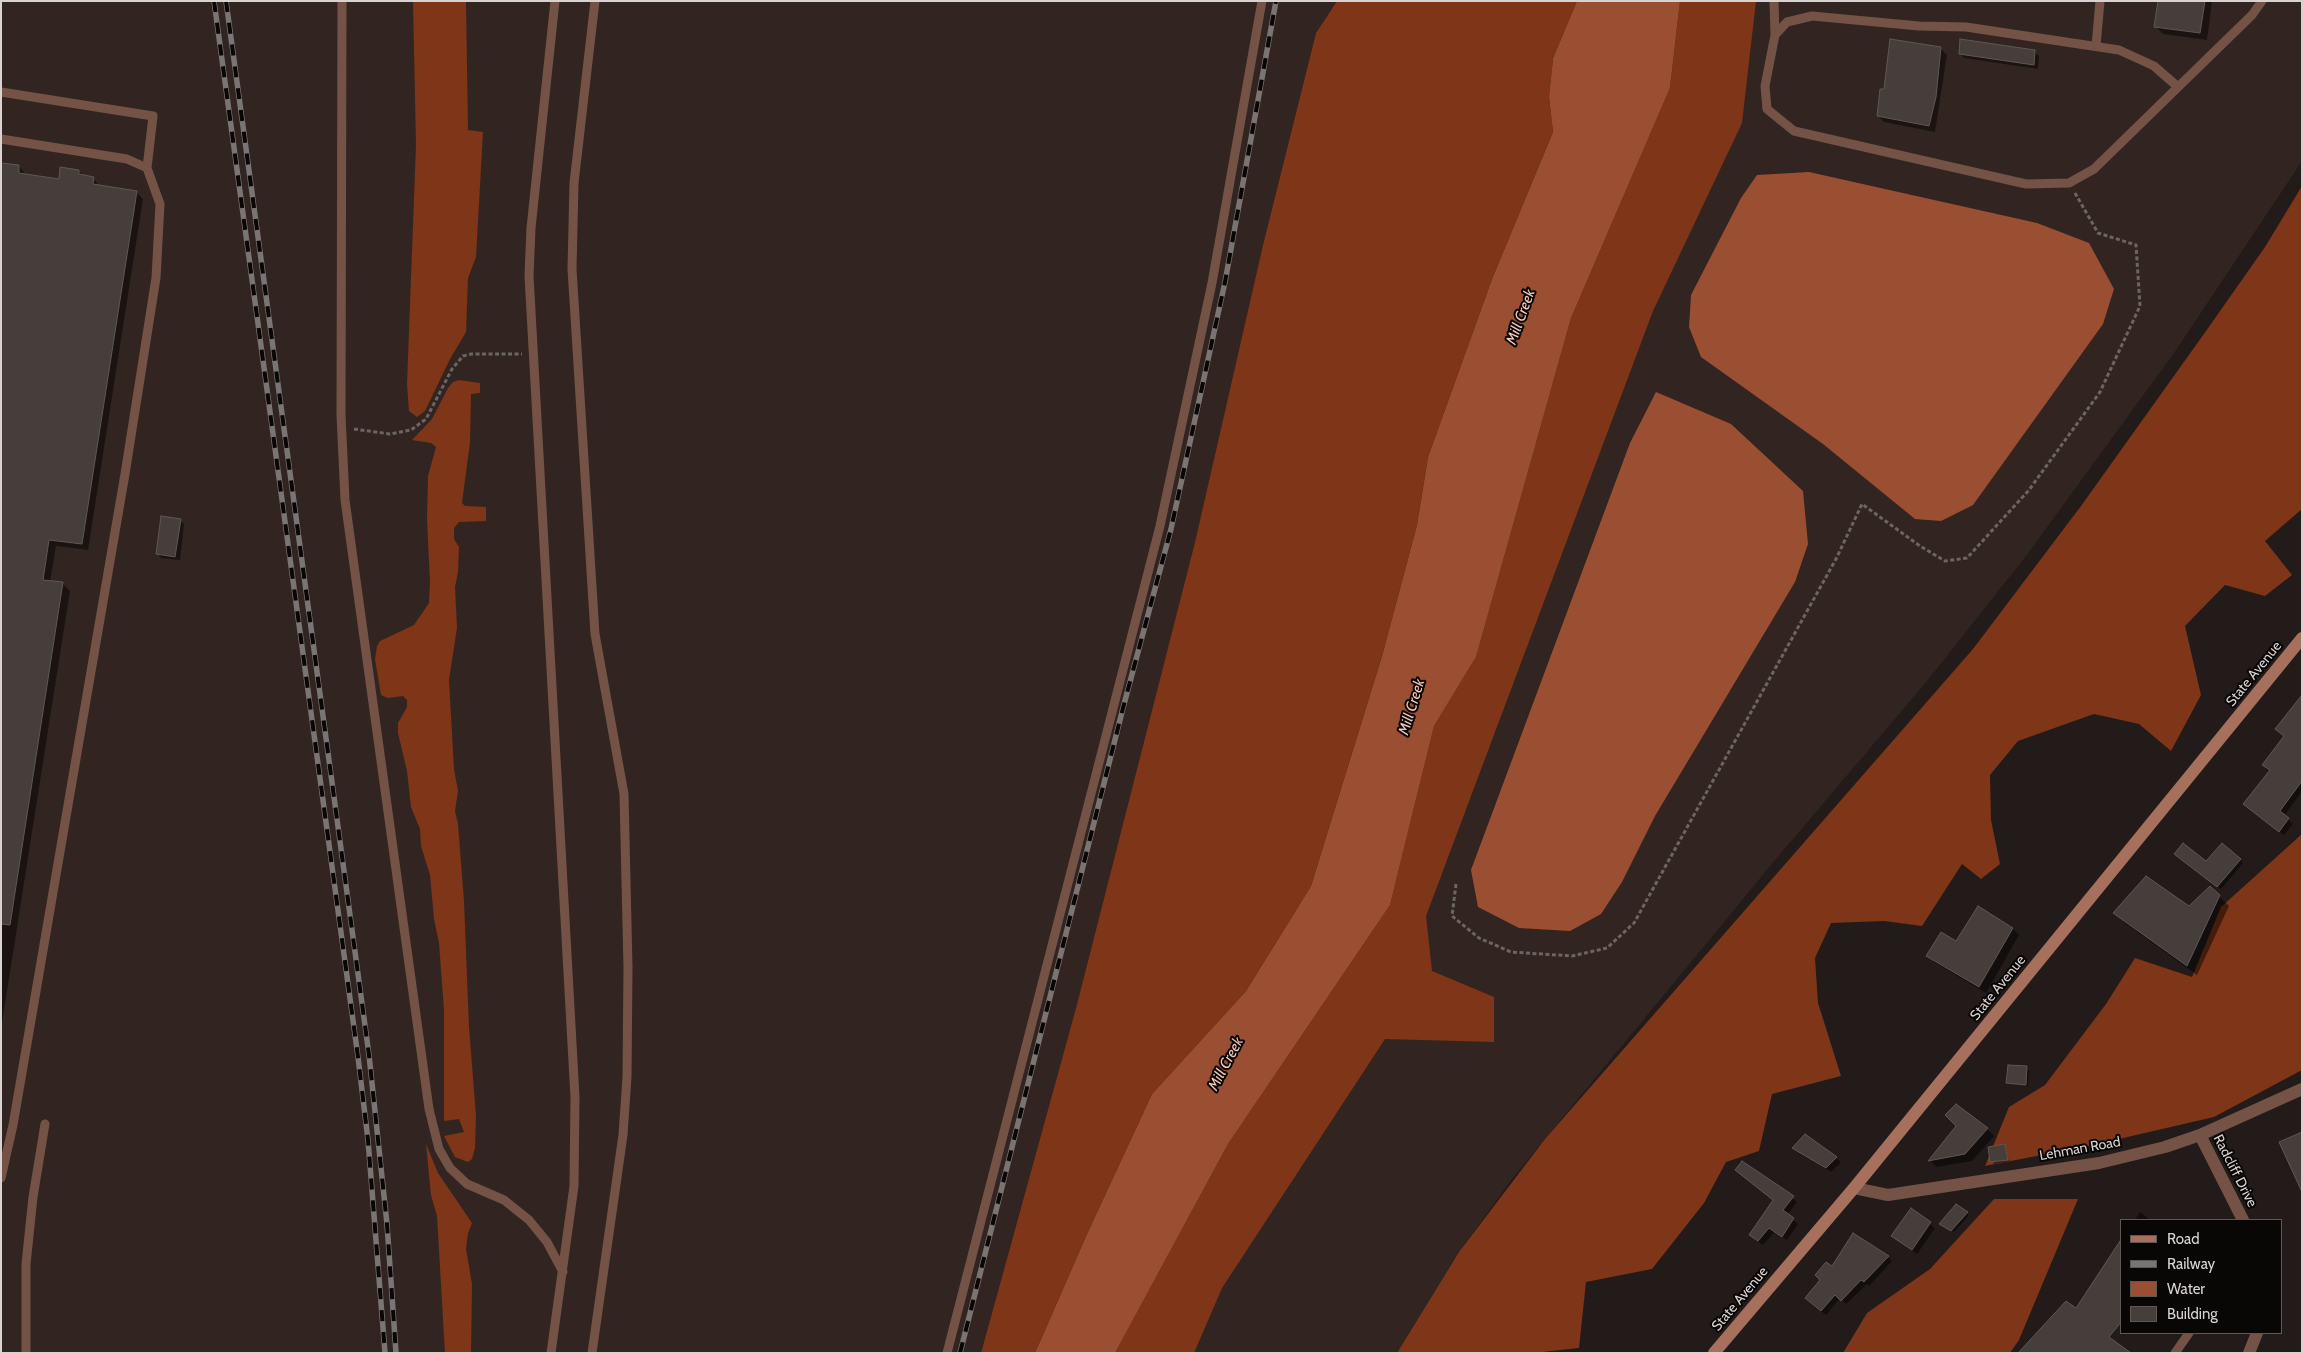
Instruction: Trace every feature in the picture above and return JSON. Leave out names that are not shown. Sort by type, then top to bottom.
[{"type":"main road","name":"State Avenue","points":[[1714,1353],[1854,1188],[2302,638]]},
{"type":"street","name":"Lehman Road","points":[[1854,1188],[1888,1195],[2099,1163],[2165,1147],[2200,1135],[2302,1090]]},
{"type":"street","name":"Radcliff Drive","points":[[2200,1135],[2242,1219]]},
{"type":"street","points":[[2249,1353],[2257,1334]]},
{"type":"lane","points":[[342,1],[342,426],[348,534],[392,831],[422,1066],[434,1134],[442,1156],[456,1175],[474,1188],[504,1200],[529,1220],[547,1242],[563,1272]]},
{"type":"lane","points":[[552,1353],[574,1186],[576,1097],[529,302],[530,251],[555,1]]},
{"type":"lane","points":[[592,1353],[623,1135],[627,1077],[628,977],[624,794],[595,634],[572,269],[574,183],[595,1]]},
{"type":"lane","points":[[947,1353],[1166,500],[1212,282],[1262,1]]},
{"type":"lane","points":[[1774,1],[1775,35],[1765,86],[1767,109],[1794,131],[2026,184],[2069,183],[2094,170],[2252,15],[2262,1]]},
{"type":"lane","points":[[2096,46],[2100,1]]},
{"type":"lane","points":[[1775,35],[1787,22],[1812,16],[1919,26],[1966,27],[2119,50],[2154,66],[2178,87]]},
{"type":"lane","points":[[1,92],[153,116],[147,168],[160,204],[156,278],[125,474],[13,1125],[1,1178]]},
{"type":"lane","points":[[1,139],[127,159],[147,168]]},
{"type":"lane","points":[[26,1353],[26,1264],[33,1197],[45,1124]]},
{"type":"lane","points":[[2175,1353],[2187,1334]]},
{"type":"path","points":[[1456,884],[1452,916],[1479,938],[1511,952],[1572,956],[1607,948],[1634,923],[1836,559],[1862,504],[1920,546],[1945,561],[1967,558],[2029,490],[2100,392],[2140,306],[2136,245],[2098,233],[2069,183]]},
{"type":"path","points":[[342,426],[376,433],[405,432],[417,427],[426,419],[452,369],[463,356],[471,354],[532,354]]},
{"type":"shaded area","points":[[1,1],[1337,1],[1316,33],[1263,245],[1195,542],[1076,1008],[981,1353],[1,1353]]},
{"type":"shaded area","points":[[413,1],[466,1],[468,130],[483,132],[476,257],[468,278],[466,332],[450,359],[425,411],[417,417],[409,411],[407,384],[416,145]]},
{"type":"shaded area","points":[[1337,1],[1577,1],[1553,58],[1549,97],[1553,132],[1492,279],[1428,457],[1417,525],[1382,656],[1311,886],[1246,991],[1152,1094],[1087,1234],[1035,1353],[981,1353],[1076,1008],[1195,542],[1263,245],[1316,33]]},
{"type":"shaded area","points":[[1680,1],[2302,1],[2302,161],[2174,353],[2026,556],[1927,681],[1776,859],[1512,1179],[1459,1252],[1397,1353],[1115,1353],[1670,88]]},
{"type":"shaded area","points":[[1680,1],[1756,1],[1742,123],[1653,311],[1426,916],[1432,971],[1494,997],[1494,1042],[1385,1039],[1222,1288],[1194,1353],[1115,1353],[1228,1144],[1390,905],[1434,726],[1476,657],[1571,318],[1670,88]]},
{"type":"shaded area","points":[[2302,186],[2302,509],[2265,541],[2292,575],[2265,596],[2225,585],[2185,626],[2201,695],[2171,751],[2139,724],[2094,714],[2018,741],[1990,775],[1991,820],[2000,864],[1981,879],[1962,864],[1922,926],[1884,921],[1831,923],[1815,958],[1818,1003],[1841,1076],[1772,1094],[1759,1151],[1726,1162],[1704,1203],[1652,1269],[1586,1282],[1579,1348],[1533,1353],[1397,1353],[1459,1252],[1545,1139],[1973,649],[2081,506],[2206,331],[2265,247]]},
{"type":"shaded area","points":[[459,380],[480,383],[480,393],[471,394],[470,442],[462,503],[465,506],[486,507],[486,521],[459,522],[454,528],[454,539],[459,547],[455,587],[457,628],[449,680],[454,769],[458,791],[455,811],[458,824],[464,901],[469,1027],[476,1116],[475,1148],[472,1159],[468,1162],[455,1157],[444,1136],[464,1132],[459,1119],[444,1121],[444,1010],[439,943],[434,919],[430,875],[421,846],[420,829],[411,807],[407,771],[398,733],[398,723],[407,707],[407,700],[403,696],[388,698],[381,695],[375,659],[377,646],[380,641],[414,625],[429,603],[428,476],[436,447],[431,443],[412,440],[432,419],[448,388],[453,382]]},
{"type":"shaded area","points":[[2302,834],[2302,1070],[2214,1117],[2093,1145],[1985,1166],[2009,1107],[2045,1085],[2106,1004],[2135,958],[2192,977],[2221,907]]},
{"type":"shaded area","points":[[426,1144],[438,1173],[472,1223],[468,1233],[466,1249],[472,1284],[471,1353],[445,1353],[437,1216],[431,1195]]},
{"type":"shaded area","points":[[1994,1199],[2078,1199],[2019,1340],[2010,1353],[1843,1353],[1867,1313],[1930,1269]]},
{"type":"water","name":"Mill Creek","points":[[1577,1],[1680,1],[1670,88],[1571,318],[1476,657],[1434,726],[1390,905],[1228,1144],[1115,1353],[1035,1353],[1087,1234],[1152,1094],[1246,991],[1311,886],[1382,656],[1417,525],[1428,457],[1492,279],[1553,132],[1549,97],[1553,58]]},
{"type":"water","points":[[1809,172],[2037,223],[2089,243],[2114,289],[2103,324],[1973,505],[1941,521],[1915,519],[1823,444],[1701,357],[1689,327],[1691,295],[1741,198],[1757,175]]},
{"type":"water","points":[[1656,392],[1731,424],[1803,491],[1808,544],[1795,582],[1655,816],[1622,882],[1601,914],[1570,931],[1519,928],[1478,907],[1471,870],[1630,443]]},
{"type":"building","points":[[2158,1],[2205,1],[2200,33],[2154,27]]},
{"type":"building","points":[[1890,39],[1941,47],[1936,97],[1929,126],[1877,116],[1880,89],[1884,89]]},
{"type":"building","points":[[1960,39],[2035,50],[2034,65],[1959,54]]},
{"type":"building","points":[[1,163],[19,165],[19,173],[59,179],[60,167],[79,170],[79,174],[94,177],[93,184],[137,191],[82,544],[49,540],[43,580],[63,582],[10,925],[1,924]]},
{"type":"building","points":[[161,516],[181,519],[175,557],[156,554]]},
{"type":"building","points":[[2302,695],[2302,781],[2280,811],[2289,818],[2279,832],[2243,804],[2270,770],[2262,765],[2284,736],[2275,729]]},
{"type":"building","points":[[2183,843],[2206,861],[2222,843],[2241,859],[2217,887],[2174,854]]},
{"type":"building","points":[[2146,876],[2189,906],[2210,886],[2220,895],[2187,966],[2113,913]]},
{"type":"building","points":[[1978,906],[2013,928],[1979,987],[1926,956],[1941,932],[1956,941]]},
{"type":"building","points":[[2008,1065],[2027,1066],[2026,1085],[2006,1083]]},
{"type":"building","points":[[1956,1104],[1988,1128],[1965,1154],[1928,1161],[1956,1126],[1945,1115]]},
{"type":"building","points":[[2302,1132],[2302,1192],[2279,1142]]},
{"type":"building","points":[[1805,1134],[1837,1157],[1826,1168],[1792,1148]]},
{"type":"building","points":[[2005,1144],[2008,1160],[1990,1162],[1988,1147]]},
{"type":"building","points":[[1742,1161],[1794,1196],[1783,1210],[1794,1218],[1782,1237],[1769,1228],[1758,1241],[1749,1235],[1773,1200],[1735,1170]]},
{"type":"building","points":[[1956,1204],[1968,1212],[1951,1231],[1939,1224]]},
{"type":"building","points":[[1911,1208],[1931,1222],[1912,1250],[1891,1236]]},
{"type":"building","points":[[1853,1233],[1889,1256],[1864,1282],[1861,1280],[1841,1301],[1835,1295],[1821,1311],[1805,1298],[1820,1280],[1815,1275],[1826,1262],[1832,1266]]},
{"type":"building","points":[[2120,1241],[2120,1323],[2109,1337],[2131,1353],[2018,1353],[2066,1301],[2076,1308]]},
{"type":"railway","points":[[214,1],[358,1057],[368,1140],[385,1353]]},
{"type":"railway","points":[[226,1],[369,1055],[387,1224],[396,1353]]},
{"type":"railway","points":[[960,1353],[1123,708],[1171,529],[1225,282],[1276,1]]}]
